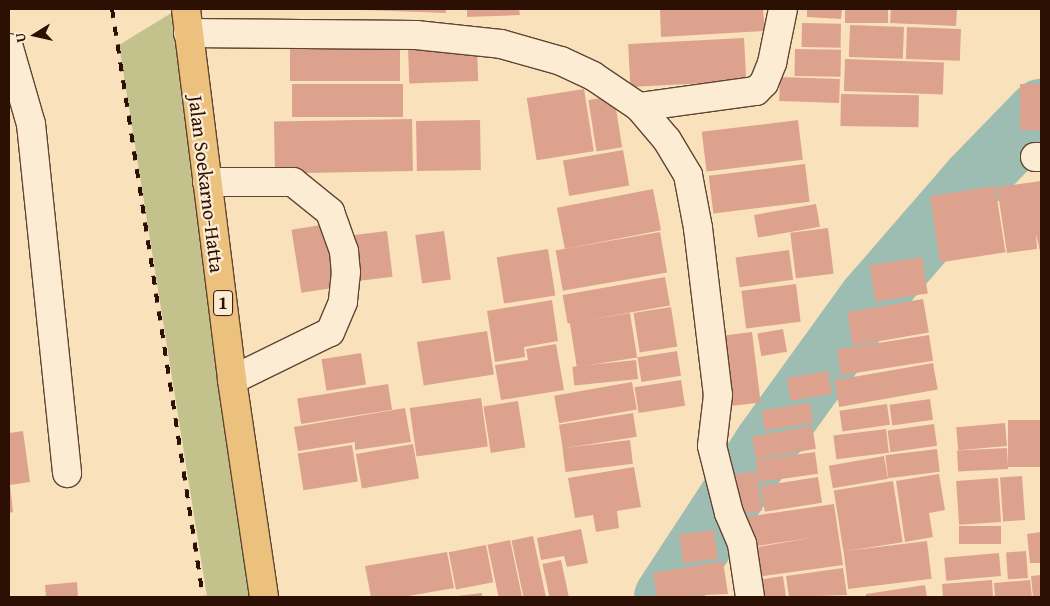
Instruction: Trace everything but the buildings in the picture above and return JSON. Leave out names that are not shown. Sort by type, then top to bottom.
[{"type":"highway","name":"Jalan Soekarno-Hatta","points":[[187,21],[232,380],[264,597]]},
{"type":"street","points":[[639,107],[756,91],[764,84],[772,63],[783,9]]},
{"type":"street","points":[[187,21],[416,35],[501,44],[562,61],[593,76],[639,107],[667,140],[688,175],[698,228],[717,385],[712,446],[730,513],[742,544],[750,597]]},
{"type":"street","points":[[9,48],[31,124],[67,473]]},
{"type":"street","points":[[207,182],[293,182],[330,212],[344,251],[346,272],[344,302],[330,332],[232,380]]},
{"type":"shaded area","points":[[178,9],[256,597],[207,597],[119,45]]},
{"type":"waterway","points":[[666,597],[766,444],[870,300],[973,181],[1041,111]]},
{"type":"railway","points":[[112,9],[203,597]]}]
